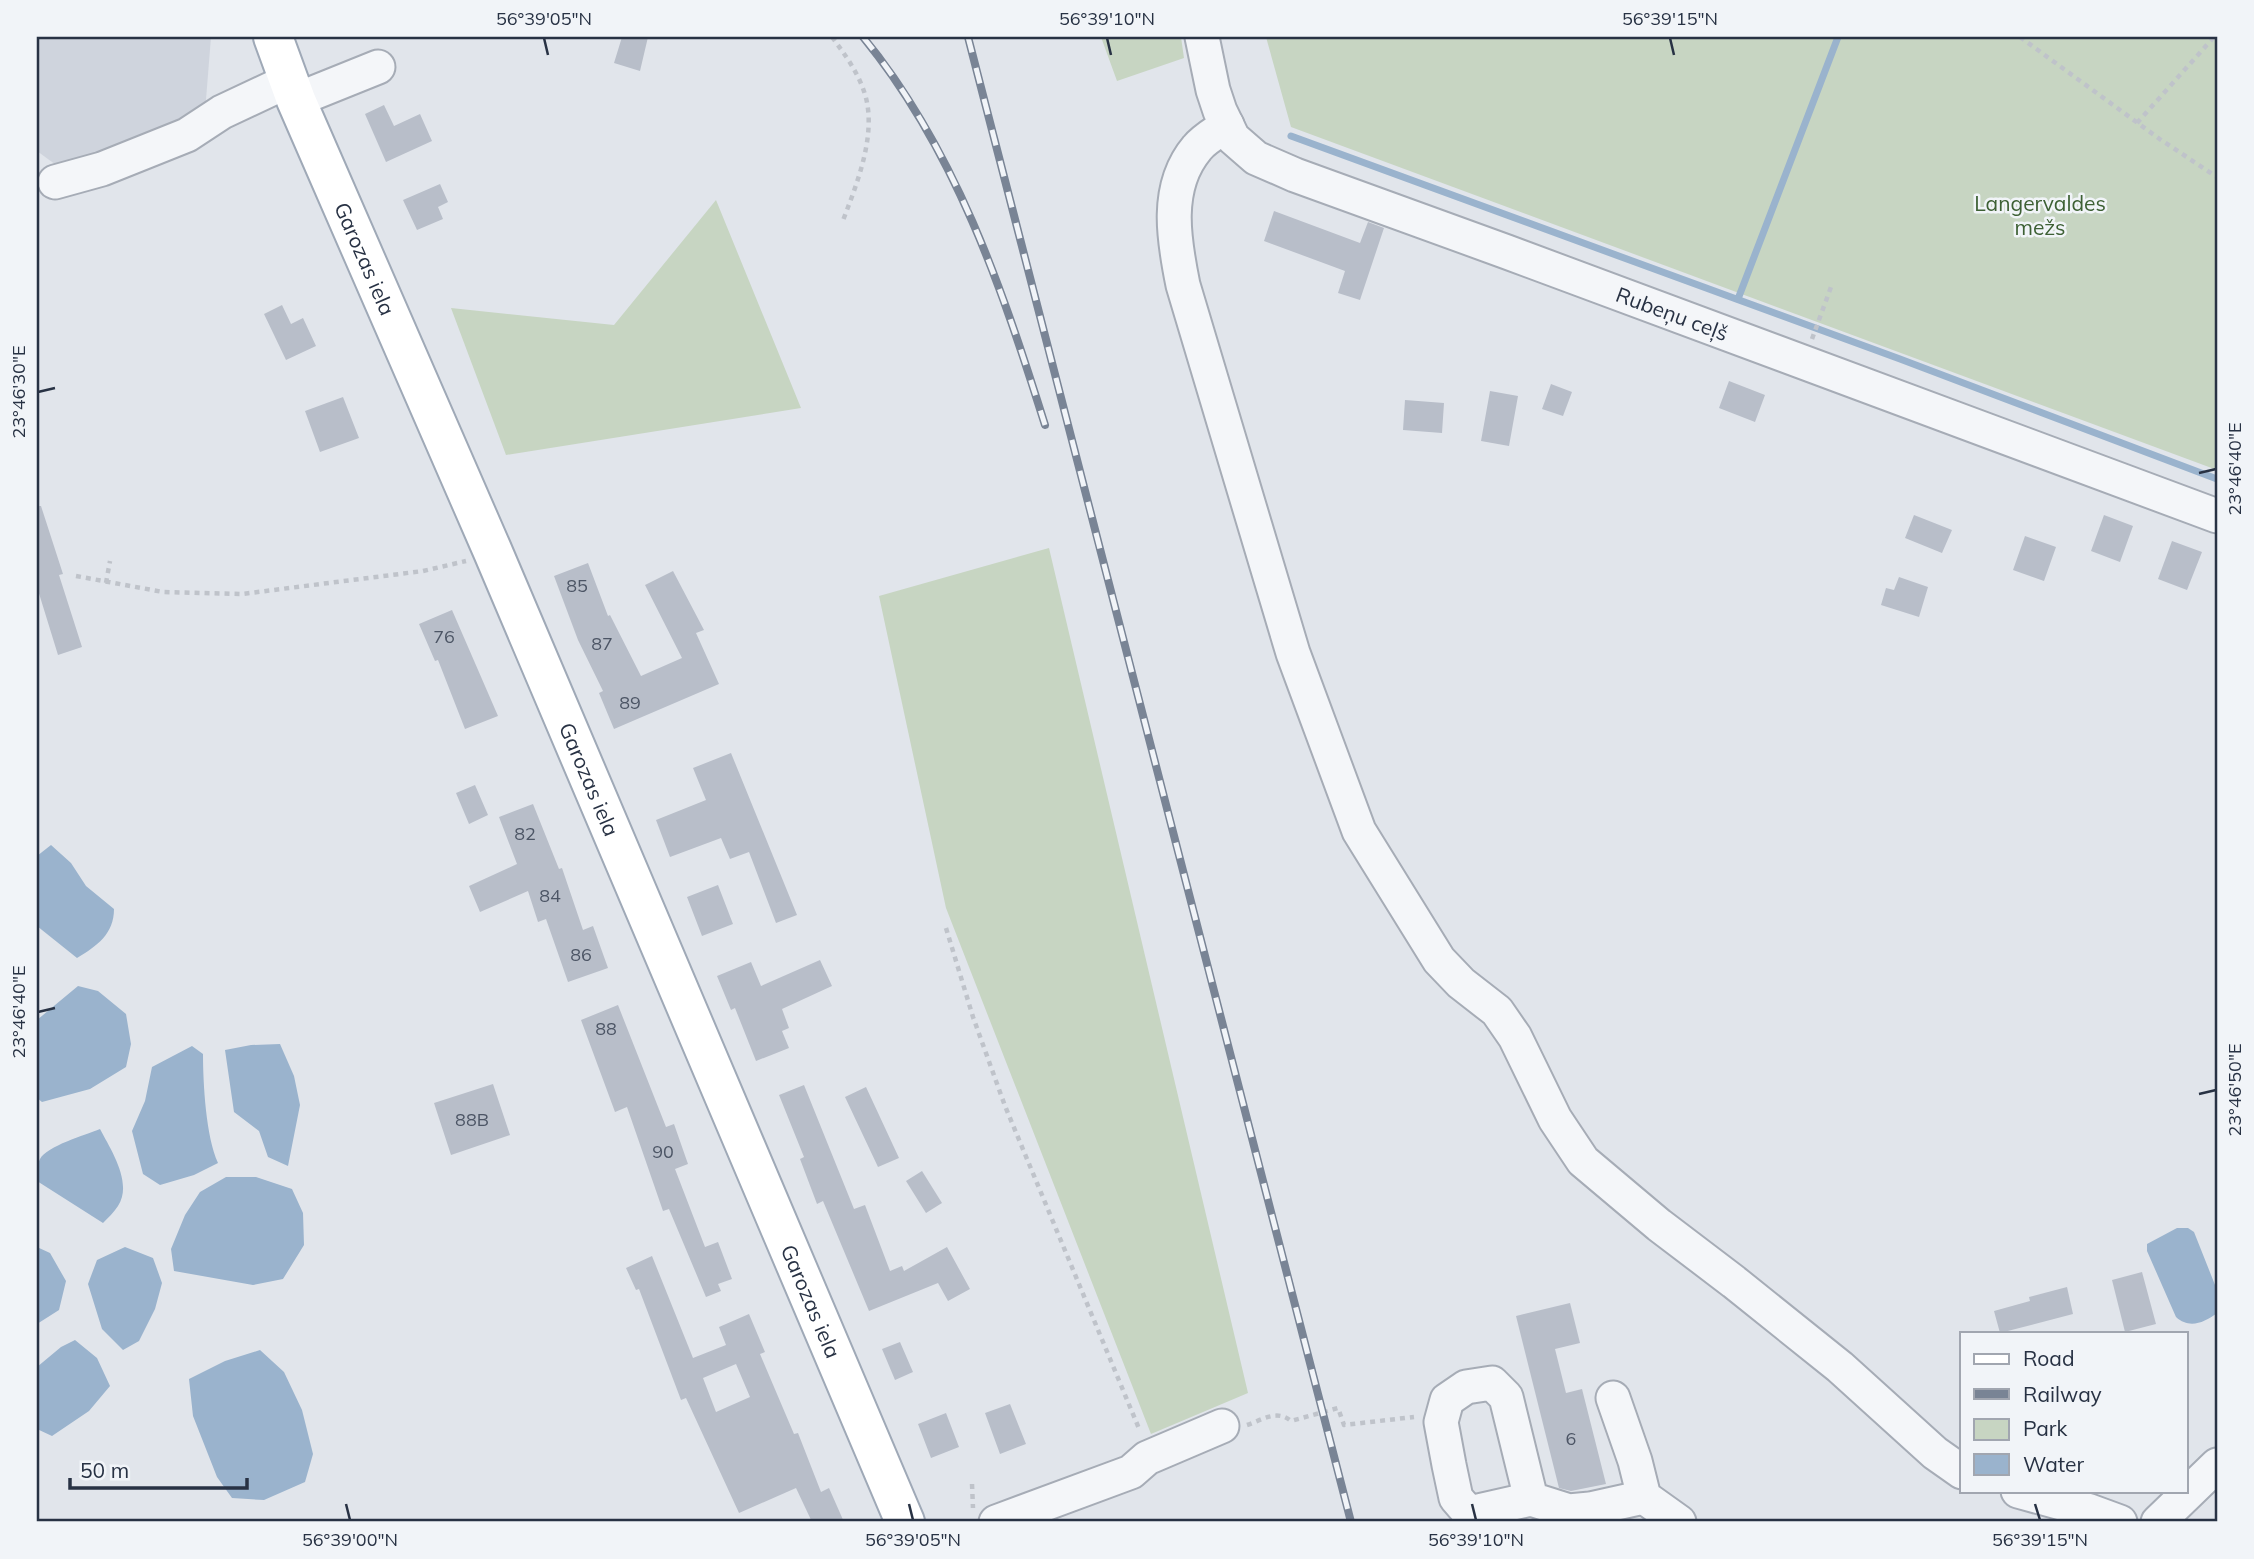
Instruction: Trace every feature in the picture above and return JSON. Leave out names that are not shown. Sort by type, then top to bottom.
[{"type":"main road","name":"Garozas iela","points":[[273,37],[292,91],[493,552],[905,1522]]},
{"type":"street","name":"Rubeņu ceļš","points":[[1202,37],[1213,90],[1227,125],[1233,138],[1256,158],[1295,175],[2217,516]]},
{"type":"street","points":[[55,182],[103,169],[187,135],[222,112],[378,67]]},
{"type":"street","points":[[1227,125],[1197,148],[1184,169],[1175,198],[1174,241],[1183,285],[1293,653],[1359,831],[1439,960],[1461,983],[1497,1011],[1516,1037],[1555,1119],[1583,1161],[1659,1225],[1840,1367],[1935,1453],[1960,1471]]},
{"type":"street","points":[[1546,1509],[1507,1397],[1492,1383],[1466,1387],[1447,1400],[1441,1422],[1456,1498],[1466,1518],[1546,1509],[1593,1516],[1644,1497]]},
{"type":"street","points":[[1613,1398],[1635,1461],[1644,1497],[1679,1522]]},
{"type":"street","points":[[996,1522],[1131,1472],[1147,1458],[1222,1426]]},
{"type":"street","points":[[2158,1522],[2217,1465]]},
{"type":"street","points":[[2022,1492],[2120,1522]]},
{"type":"path","points":[[832,37],[853,65],[866,99],[867,136],[861,171],[842,223]]},
{"type":"path","points":[[2020,37],[2217,177]]},
{"type":"path","points":[[2137,122],[2214,37]]},
{"type":"path","points":[[1813,337],[1831,287]]},
{"type":"path","points":[[76,576],[163,592],[242,594],[423,571],[461,563],[493,552]]},
{"type":"path","points":[[106,583],[110,561]]},
{"type":"path","points":[[946,928],[973,1017],[1005,1107],[1138,1425],[1147,1458]]},
{"type":"path","points":[[1222,1426],[1236,1429],[1280,1415],[1291,1421],[1338,1408],[1344,1424],[1419,1416],[1441,1422]]},
{"type":"shaded area","points":[[37,37],[211,37],[205,112],[63,170],[37,151]]},
{"type":"green space","points":[[1101,37],[1181,37],[1184,58],[1117,81]]},
{"type":"green space","name":"Langervaldes mežs","points":[[1266,37],[2217,37],[2217,470],[1291,127]]},
{"type":"green space","points":[[716,200],[801,408],[506,455],[451,308],[614,325]]},
{"type":"green space","points":[[1049,548],[1248,1393],[1151,1434],[946,908],[879,596]]},
{"type":"water","points":[[51,845],[71,863],[86,886],[114,909],[108,932],[91,949],[77,958],[37,926],[37,856]]},
{"type":"water","points":[[78,986],[98,991],[126,1014],[131,1044],[126,1067],[90,1089],[42,1102],[37,1098],[37,1020]]},
{"type":"water","points":[[280,1044],[294,1076],[300,1105],[288,1166],[268,1157],[259,1131],[234,1112],[225,1050],[251,1045]]},
{"type":"water","points":[[192,1046],[203,1054],[208,1125],[218,1163],[194,1175],[160,1185],[143,1174],[132,1131],[145,1101],[152,1067]]},
{"type":"water","points":[[100,1129],[119,1167],[123,1187],[118,1206],[103,1223],[37,1181],[38,1164],[44,1154],[58,1145]]},
{"type":"water","points":[[226,1177],[256,1177],[292,1189],[303,1213],[304,1245],[283,1279],[253,1285],[174,1271],[171,1249],[185,1215],[200,1192]]},
{"type":"water","points":[[2177,1228],[2188,1228],[2194,1232],[2217,1290],[2217,1313],[2207,1320],[2191,1324],[2176,1317],[2147,1251],[2147,1244]]},
{"type":"water","points":[[37,1247],[50,1253],[66,1281],[59,1310],[37,1324]]},
{"type":"water","points":[[125,1247],[153,1258],[162,1283],[155,1309],[139,1341],[123,1350],[102,1329],[88,1284],[97,1260]]},
{"type":"water","points":[[75,1340],[97,1358],[110,1386],[89,1411],[52,1436],[37,1429],[37,1367],[61,1347]]},
{"type":"water","points":[[260,1350],[284,1372],[302,1410],[313,1454],[305,1482],[264,1500],[232,1498],[217,1477],[193,1416],[189,1379],[225,1361]]},
{"type":"building","points":[[622,37],[648,37],[640,71],[614,63]]},
{"type":"building","points":[[384,105],[394,126],[420,114],[432,141],[386,162],[365,114]]},
{"type":"building","points":[[440,184],[448,202],[438,207],[443,219],[417,230],[403,200]]},
{"type":"building","points":[[1274,211],[1360,243],[1368,222],[1384,228],[1360,300],[1338,293],[1345,271],[1264,241]]},
{"type":"building","points":[[282,305],[291,324],[303,318],[316,346],[286,360],[264,314]]},
{"type":"building","points":[[1729,381],[1765,395],[1755,422],[1719,408]]},
{"type":"building","points":[[1551,384],[1572,392],[1563,416],[1542,409]]},
{"type":"building","points":[[1490,391],[1518,396],[1509,446],[1481,441]]},
{"type":"building","points":[[343,397],[359,438],[320,452],[305,411]]},
{"type":"building","points":[[1405,400],[1444,403],[1442,433],[1403,430]]},
{"type":"building","points":[[37,506],[41,506],[63,574],[59,575],[82,647],[58,655],[37,587]]},
{"type":"building","points":[[1914,515],[1952,530],[1942,553],[1905,538]]},
{"type":"building","points":[[2104,515],[2133,526],[2120,562],[2091,551]]},
{"type":"building","points":[[2025,536],[2056,547],[2044,581],[2013,570]]},
{"type":"building","points":[[2172,541],[2202,552],[2187,590],[2158,579]]},
{"type":"building","points":[[588,563],[608,616],[610,615],[641,676],[682,658],[645,585],[673,571],[704,630],[696,633],[719,684],[614,729],[599,693],[603,691],[578,640],[554,576]]},
{"type":"building","points":[[1899,577],[1928,587],[1919,617],[1881,605],[1886,588],[1894,590]]},
{"type":"building","points":[[452,610],[498,716],[465,729],[438,660],[435,661],[419,624]]},
{"type":"building","points":[[731,753],[797,915],[776,923],[749,852],[730,859],[721,838],[670,857],[656,820],[706,800],[693,768]]},
{"type":"building","points":[[475,785],[488,815],[469,824],[456,793]]},
{"type":"building","points":[[533,804],[559,869],[562,868],[583,930],[593,926],[608,968],[568,982],[546,919],[538,922],[528,891],[480,912],[469,886],[517,864],[499,817]]},
{"type":"building","points":[[718,885],[733,924],[702,936],[687,897]]},
{"type":"building","points":[[820,960],[832,986],[782,1009],[789,1028],[782,1031],[789,1048],[756,1061],[735,1008],[731,1010],[717,976],[751,962],[761,986]]},
{"type":"building","points":[[618,1005],[666,1127],[674,1124],[688,1164],[675,1169],[705,1247],[718,1242],[732,1279],[718,1284],[721,1291],[706,1297],[669,1209],[663,1211],[627,1107],[615,1112],[581,1020]]},
{"type":"building","points":[[493,1084],[510,1135],[451,1155],[434,1103]]},
{"type":"building","points":[[804,1085],[854,1209],[865,1205],[890,1271],[902,1266],[904,1271],[947,1247],[970,1289],[948,1301],[938,1283],[869,1311],[823,1201],[817,1204],[800,1159],[804,1157],[779,1095]]},
{"type":"building","points":[[866,1087],[899,1158],[878,1167],[845,1097]]},
{"type":"building","points":[[922,1171],[942,1203],[926,1213],[906,1181]]},
{"type":"building","points":[[652,1256],[693,1358],[726,1345],[719,1327],[749,1314],[765,1352],[760,1354],[794,1434],[798,1433],[821,1492],[829,1488],[844,1522],[812,1522],[796,1488],[739,1513],[686,1398],[681,1400],[639,1289],[636,1290],[626,1268]],"holes":[[[736,1364],[750,1397],[716,1412],[703,1378]]]},
{"type":"building","points":[[2142,1272],[2156,1324],[2125,1332],[2112,1280]]},
{"type":"building","points":[[2067,1287],[2073,1314],[2000,1332],[1994,1311],[2030,1301],[2029,1297]]},
{"type":"building","points":[[1570,1303],[1580,1343],[1555,1349],[1566,1393],[1582,1389],[1606,1484],[1571,1491],[1559,1488],[1516,1316]]},
{"type":"building","points":[[900,1342],[913,1372],[895,1380],[882,1349]]},
{"type":"building","points":[[1010,1404],[1026,1444],[1000,1454],[985,1413]]},
{"type":"building","points":[[946,1413],[959,1447],[931,1458],[918,1424]]},
{"type":"waterway","points":[[1738,299],[1838,37]]},
{"type":"waterway","points":[[1291,136],[1900,359],[2217,479]]},
{"type":"railway","points":[[863,37],[895,80],[950,173],[993,272],[1045,425]]},
{"type":"railway","points":[[968,37],[1351,1522]]}]
